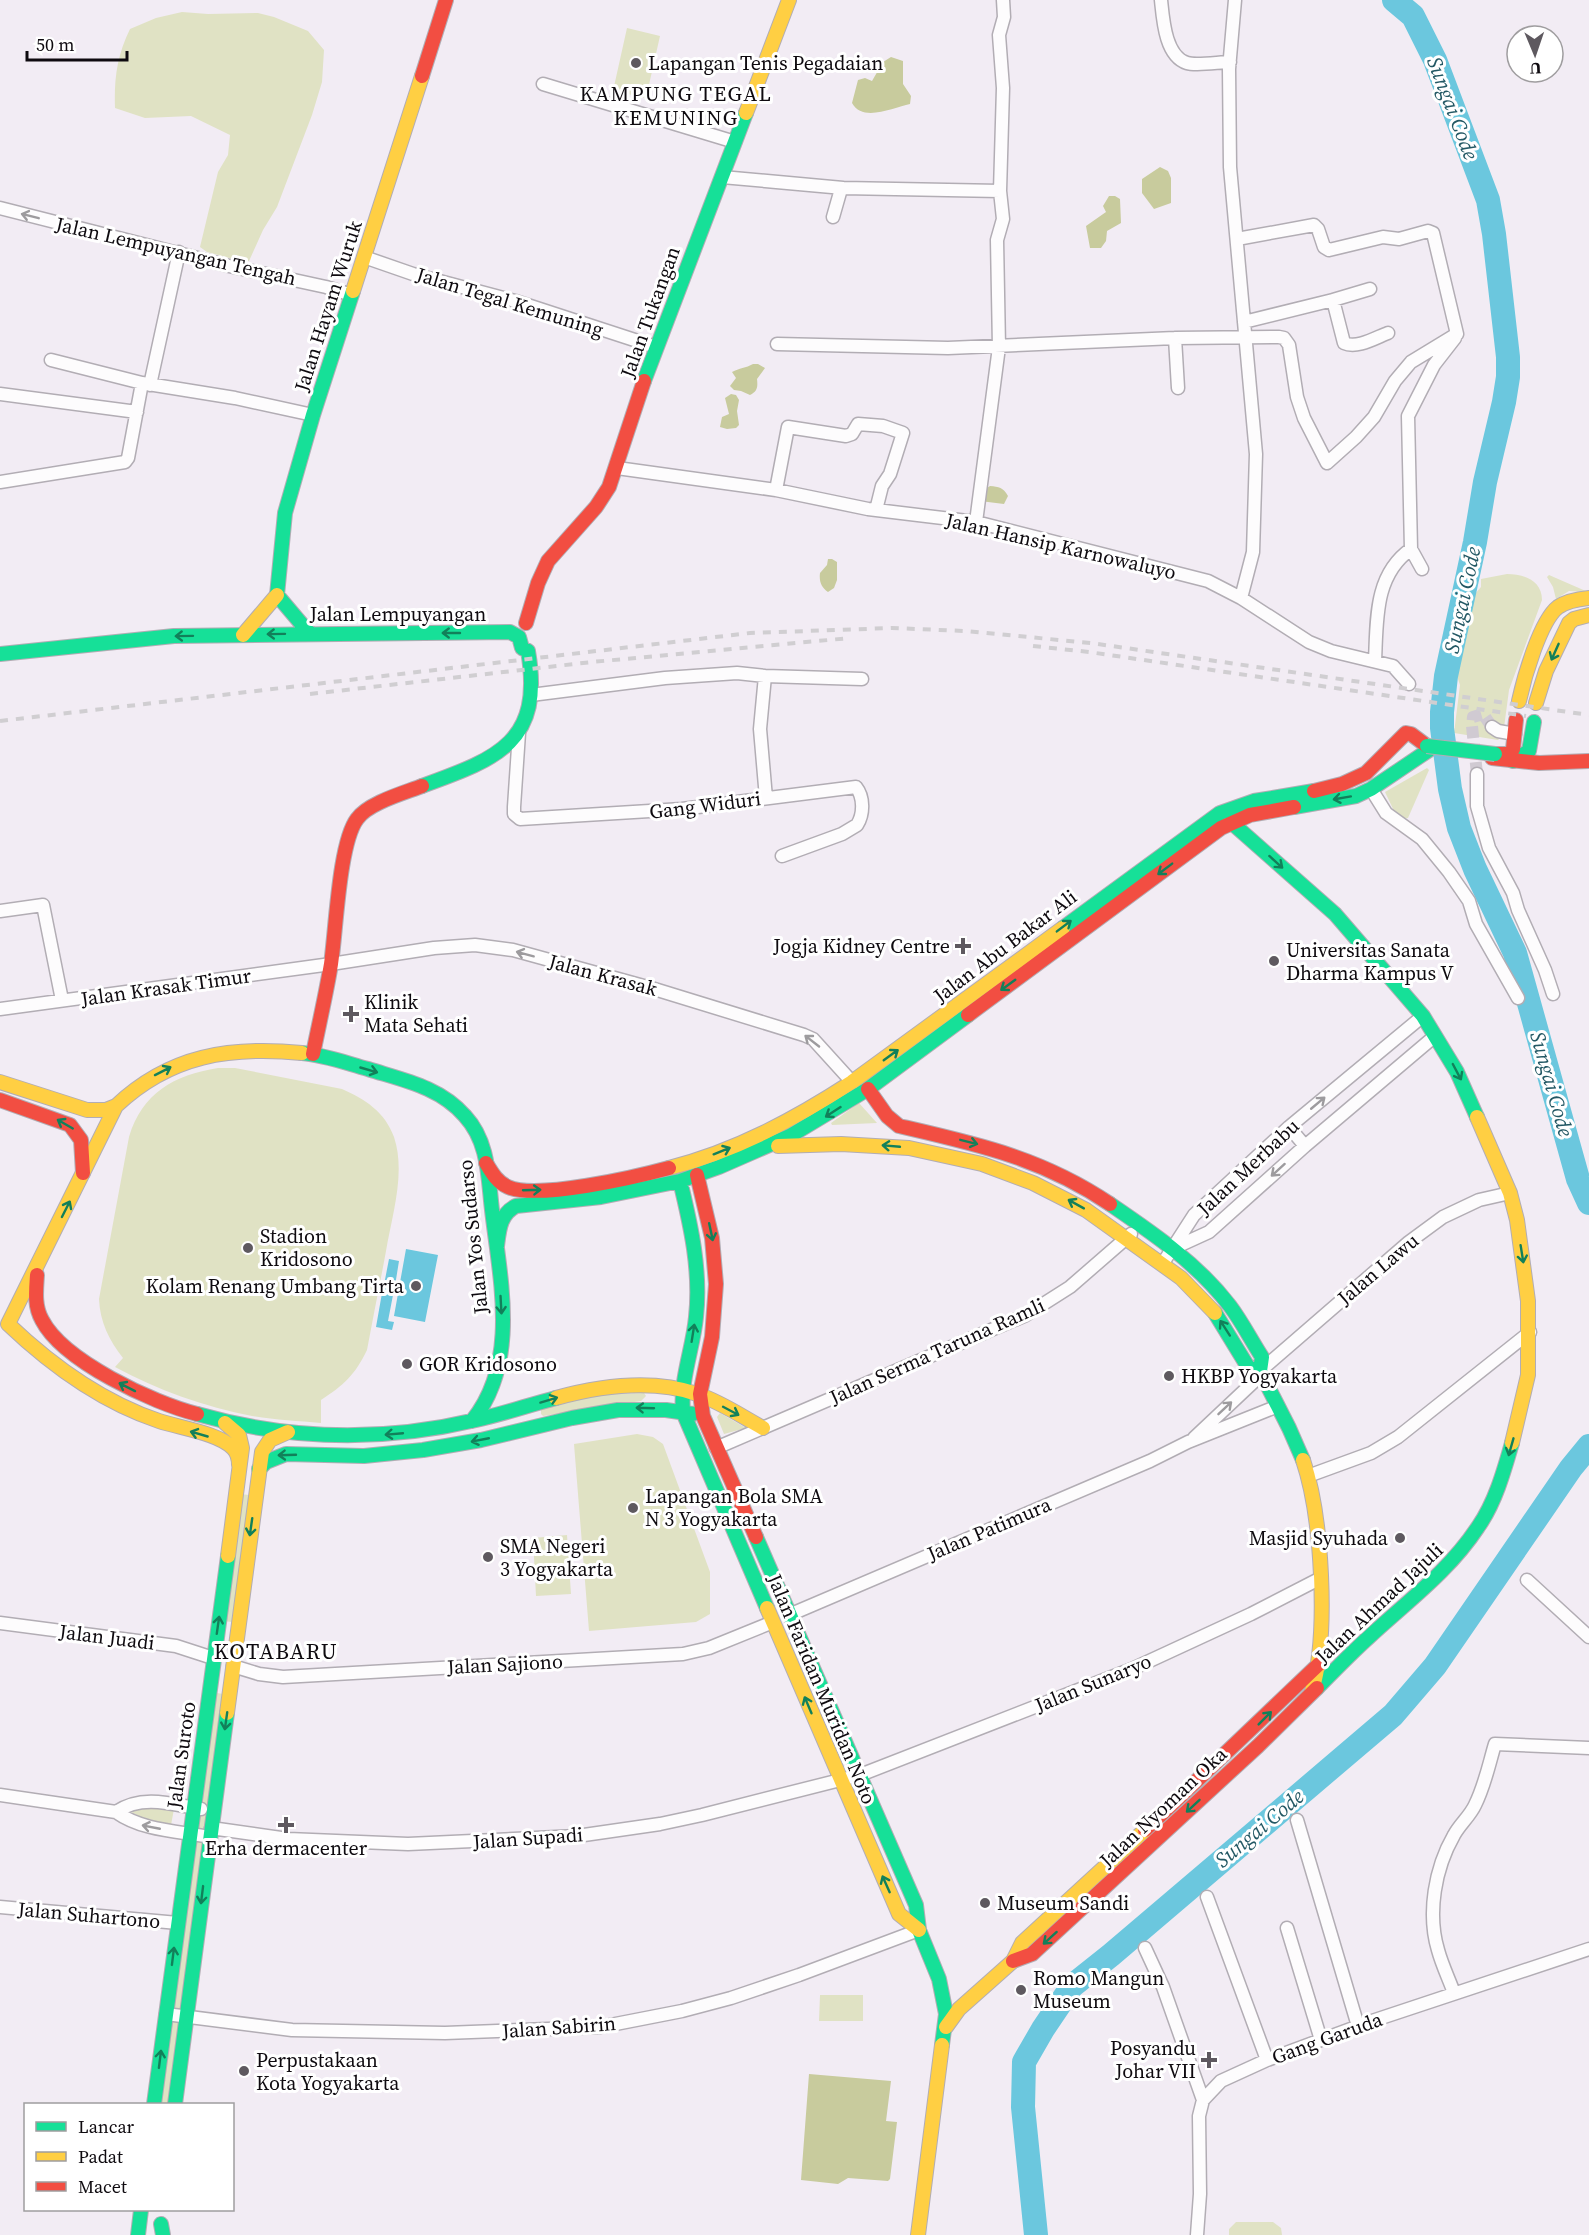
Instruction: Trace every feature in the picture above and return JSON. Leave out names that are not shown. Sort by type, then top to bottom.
[{"type":"street","name":"Jalan Hayam Wuruk","points":[[277,595],[285,513],[313,415],[446,0]]},
{"type":"street","name":"Jalan Tukangan","points":[[526,623],[539,581],[549,560],[605,495],[617,468],[656,347],[789,0]]},
{"type":"street","points":[[976,522],[999,347],[997,240],[1003,219],[1000,191],[1003,88],[999,35],[1004,17],[1003,0]]},
{"type":"street","points":[[1161,0],[1165,28],[1174,54],[1188,64],[1230,62]]},
{"type":"street","points":[[1235,0],[1230,62],[1230,167],[1256,454],[1253,552],[1241,598]]},
{"type":"street","points":[[543,84],[735,142]]},
{"type":"street","points":[[722,177],[843,188],[1000,191]]},
{"type":"street","points":[[832,217],[840,189],[843,188]]},
{"type":"street","name":"Jalan Lempuyangan Tengah","points":[[0,208],[308,282],[352,295]]},
{"type":"street","points":[[1237,239],[1314,225],[1318,229],[1324,247],[1329,250],[1383,237],[1399,239],[1428,231],[1433,233],[1457,334],[1434,365],[1408,416],[1411,549],[1422,569]]},
{"type":"street","points":[[0,482],[122,464],[128,458],[137,412],[179,252]]},
{"type":"street","name":"Jalan Tegal Kemuning","points":[[364,257],[413,274],[514,301],[656,347]]},
{"type":"street","points":[[1244,322],[1370,289]]},
{"type":"street","points":[[1333,300],[1344,343],[1360,344],[1388,333]]},
{"type":"street","points":[[777,344],[901,348],[999,347],[1175,338],[1279,337],[1287,341],[1289,345],[1297,397],[1304,418],[1327,463],[1374,417],[1395,381],[1411,362],[1457,334]]},
{"type":"street","points":[[1175,338],[1178,388]]},
{"type":"street","points":[[51,360],[146,384],[235,398],[313,415]]},
{"type":"street","points":[[0,394],[137,412]]},
{"type":"street","points":[[776,490],[788,427],[846,436],[852,434],[858,424],[883,426],[903,433],[890,474],[882,486],[876,510]]},
{"type":"street","name":"Jalan Hansip Karnowaluyo","points":[[617,468],[776,490],[876,510],[976,522],[1208,581],[1241,598],[1310,642],[1331,651],[1393,666],[1409,684]]},
{"type":"street","points":[[1375,661],[1382,589],[1391,569],[1411,549]]},
{"type":"street","points":[[243,635],[277,595],[310,634]]},
{"type":"street","points":[[1519,701],[1530,665],[1551,615],[1565,603],[1589,598]]},
{"type":"street","points":[[1536,703],[1546,671],[1569,623],[1589,615]]},
{"type":"street","name":"Jalan Lempuyangan","points":[[300,622],[513,620],[526,623]]},
{"type":"street","points":[[313,1054],[331,964],[343,866],[355,821],[380,803],[491,760],[508,747],[519,732],[531,695],[532,681],[528,651],[533,646],[530,627],[526,623]]},
{"type":"street","name":"Jalan Lempuyangan","points":[[0,654],[174,636],[510,632],[519,637],[522,648],[528,651]]},
{"type":"street","points":[[531,695],[665,678],[737,673],[862,679]]},
{"type":"street","points":[[765,676],[760,729],[766,798]]},
{"type":"street","points":[[1513,761],[1529,751],[1534,722]]},
{"type":"street","points":[[1492,727],[1498,731],[1516,727],[1513,749],[1510,754],[1493,756]]},
{"type":"street","name":"Gang Widuri","points":[[519,732],[514,814],[520,819],[671,810],[852,786],[859,790],[862,814],[857,825],[842,834],[782,856]]},
{"type":"street","name":"Jalan Abu Bakar Ali","points":[[486,1163],[498,1182],[522,1191],[599,1184],[655,1173],[701,1160],[766,1132],[809,1110],[852,1082],[1220,813],[1252,800],[1329,788],[1360,777],[1372,769],[1397,739],[1406,733],[1411,734],[1428,748],[1371,789],[1356,796],[1261,813],[1221,828],[868,1089],[821,1119],[767,1147],[680,1181],[601,1197],[516,1206],[502,1218],[497,1246]]},
{"type":"street","points":[[1428,748],[1493,756],[1513,761],[1539,763],[1589,761]]},
{"type":"street","points":[[1477,774],[1477,806],[1489,848],[1496,865],[1513,893],[1553,994]]},
{"type":"street","points":[[1371,789],[1386,813],[1422,839],[1449,872],[1469,901],[1476,924],[1518,998]]},
{"type":"street","name":"Jalan Ahmad Jajuli","points":[[1232,823],[1335,914],[1423,1016],[1458,1072],[1510,1193],[1524,1264],[1530,1332],[1528,1375],[1508,1458],[1480,1525],[1459,1554],[1436,1579],[1369,1637],[1311,1693]]},
{"type":"street","points":[[0,911],[43,905],[62,1000]]},
{"type":"street","name":"Jalan Krasak","points":[[331,964],[444,947],[475,945],[504,948],[651,988],[804,1035],[813,1039],[852,1082]]},
{"type":"street","name":"Jalan Krasak Timur","points":[[0,1009],[331,964]]},
{"type":"street","name":"Jalan Merbabu","points":[[1174,1248],[1194,1215],[1289,1127],[1423,1016]]},
{"type":"street","name":"Jalan Merbabu","points":[[1174,1248],[1209,1232],[1305,1146],[1435,1036]]},
{"type":"street","name":"Jalan Yos Sudarso","points":[[240,1467],[238,1454],[230,1445],[153,1419],[115,1403],[31,1346],[4,1324],[40,1262],[116,1106],[145,1081],[189,1060],[242,1052],[313,1054],[402,1079],[444,1097],[455,1105],[472,1124],[479,1136],[486,1163],[497,1246],[502,1325],[501,1353],[489,1398],[472,1420]]},
{"type":"street","points":[[0,1082],[87,1110],[106,1110],[116,1106]]},
{"type":"street","name":"Jalan Nyoman Oka","points":[[868,1089],[887,1116],[899,1126],[971,1142],[1030,1162],[1082,1186],[1174,1248],[1205,1277],[1230,1306],[1262,1357],[1261,1373],[1300,1453],[1308,1476],[1313,1504],[1319,1579],[1319,1664],[1317,1680],[1311,1693],[1132,1864],[1032,1954],[1013,1960]]},
{"type":"street","points":[[0,1100],[63,1121],[75,1129],[82,1146],[84,1175]]},
{"type":"street","points":[[1289,1127],[1305,1146]]},
{"type":"street","name":"Jalan Nyoman Oka","points":[[767,1147],[819,1144],[909,1148],[1000,1170],[1033,1183],[1086,1210],[1163,1263],[1193,1288],[1210,1307],[1248,1367],[1261,1373]]},
{"type":"street","name":"Jalan Faridan Muridan Noto","points":[[697,1175],[712,1238],[716,1284],[712,1337],[700,1394],[703,1416],[916,1905],[919,1930],[942,1990],[946,2026],[918,2235]]},
{"type":"street","name":"Jalan Faridan Muridan Noto","points":[[680,1181],[694,1242],[698,1285],[695,1325],[682,1390],[683,1412],[899,1914],[919,1930]]},
{"type":"street","name":"Jalan Lawu","points":[[1261,1373],[1409,1242],[1443,1217],[1479,1200],[1510,1193]]},
{"type":"street","name":"Jalan Serma Taruna Ramli","points":[[716,1448],[1026,1315],[1070,1287],[1139,1225]]},
{"type":"street","points":[[1163,1263],[1174,1248]]},
{"type":"street","points":[[40,1262],[36,1283],[36,1304],[44,1326],[56,1341],[93,1367],[135,1391],[178,1408],[245,1427],[364,1436],[422,1430],[472,1420],[517,1410],[577,1392],[636,1387],[682,1390],[700,1394],[763,1428]]},
{"type":"street","points":[[698,1285],[716,1284]]},
{"type":"street","points":[[1308,1476],[1371,1453],[1398,1437],[1530,1332]]},
{"type":"street","name":"Jalan Patimura","points":[[1188,1442],[1261,1373]]},
{"type":"street","name":"Jalan Patimura","points":[[789,1615],[1150,1461],[1188,1442],[1278,1406]]},
{"type":"street","points":[[259,1469],[268,1459],[283,1454],[366,1456],[454,1445],[612,1409],[645,1408],[703,1416]]},
{"type":"street","name":"Jalan Suroto","points":[[154,2103],[240,1467],[241,1439],[232,1428],[221,1421]]},
{"type":"street","name":"Jalan Suroto","points":[[175,2103],[259,1469],[262,1452],[267,1443],[274,1437],[288,1432]]},
{"type":"street","points":[[364,1436],[366,1456]]},
{"type":"street","points":[[700,1455],[716,1448]]},
{"type":"street","name":"Jalan Sunaryo","points":[[839,1779],[860,1775],[1132,1669],[1251,1614],[1319,1579]]},
{"type":"street","points":[[1527,1580],[1589,1637]]},
{"type":"street","points":[[773,1622],[789,1615]]},
{"type":"street","name":"Jalan Sajiono","points":[[233,1666],[260,1674],[283,1677],[683,1654],[709,1648],[773,1622]]},
{"type":"street","name":"Jalan Juadi","points":[[0,1623],[176,1646],[213,1658]]},
{"type":"street","points":[[213,1658],[233,1666]]},
{"type":"street","name":"Jalan Nyoman Oka","points":[[946,2026],[959,2009],[1013,1960],[1022,1943],[1146,1831],[1319,1664]]},
{"type":"street","points":[[1248,1735],[1258,1746]]},
{"type":"street","points":[[1454,1993],[1438,1950],[1434,1924],[1435,1893],[1441,1862],[1454,1834],[1474,1807],[1484,1784],[1495,1744],[1589,1748]]},
{"type":"street","points":[[1209,1771],[1219,1782]]},
{"type":"street","name":"Jalan Supadi","points":[[116,1812],[130,1821],[145,1826],[190,1833],[210,1832],[288,1839],[408,1844],[548,1838],[610,1832],[675,1821],[839,1779]]},
{"type":"street","points":[[0,1795],[116,1812],[128,1804],[143,1801],[213,1810]]},
{"type":"street","points":[[1297,1820],[1358,2026]]},
{"type":"street","points":[[1146,1831],[1155,1842]]},
{"type":"street","points":[[1123,1852],[1132,1864]]},
{"type":"street","points":[[1207,1897],[1267,2060]]},
{"type":"street","name":"Jalan Suhartono","points":[[0,1906],[178,1923]]},
{"type":"street","points":[[1287,1928],[1321,2040]]},
{"type":"street","name":"Jalan Sabirin","points":[[166,2014],[292,2030],[445,2033],[600,2027],[682,2011],[731,1998],[782,1982],[919,1930]]},
{"type":"street","points":[[1145,1948],[1163,1987],[1203,2100],[1199,2116],[1200,2194],[1197,2235]]},
{"type":"street","name":"Gang Garuda","points":[[1203,2100],[1221,2081],[1267,2060],[1358,2026],[1589,1949]]},
{"type":"street","points":[[138,2235],[141,2211]]},
{"type":"street","points":[[161,2232],[162,2211]]},
{"type":"green space","points":[[182,12],[258,13],[274,17],[308,31],[324,50],[322,82],[312,115],[277,207],[263,230],[249,261],[244,262],[207,252],[200,247],[218,172],[228,155],[230,135],[191,116],[145,118],[115,108],[117,67],[130,29],[156,18]]},
{"type":"green space","name":"Lapangan Tenis Pegadaian","points":[[627,28],[660,36],[646,98],[613,91]]},
{"type":"green space","points":[[891,57],[903,61],[903,84],[911,96],[910,104],[871,113],[857,109],[852,103],[858,80],[865,78],[872,81],[883,62]]},
{"type":"green space","points":[[1160,167],[1168,171],[1171,178],[1171,203],[1154,209],[1142,193],[1142,179]]},
{"type":"green space","points":[[1109,196],[1120,199],[1121,223],[1107,231],[1106,241],[1101,248],[1090,248],[1086,226],[1106,212],[1103,206]]},
{"type":"green space","points":[[753,364],[765,368],[757,379],[756,391],[750,395],[734,390],[730,386],[736,378],[732,372]]},
{"type":"green space","points":[[731,394],[736,395],[739,400],[737,411],[739,425],[736,428],[727,429],[720,427],[722,417],[729,414],[725,398]]},
{"type":"green space","points":[[990,486],[1000,488],[1006,493],[1008,496],[1004,504],[980,501],[984,490]]},
{"type":"green space","points":[[828,559],[837,562],[837,580],[834,588],[828,592],[822,586],[820,573],[827,565]]},
{"type":"green space","points":[[1507,574],[1519,575],[1535,583],[1542,600],[1509,690],[1503,735],[1498,740],[1454,733],[1460,685],[1457,676],[1474,595],[1481,587],[1481,579]]},
{"type":"green space","points":[[1549,575],[1588,592],[1569,591],[1556,599],[1547,577]]},
{"type":"green space","points":[[1427,768],[1429,770],[1408,818],[1403,819],[1395,813],[1385,792]]},
{"type":"green space","name":"Stadion Kridosono","points":[[218,1068],[235,1068],[342,1089],[359,1097],[380,1113],[394,1137],[399,1165],[397,1194],[367,1350],[348,1379],[321,1400],[321,1423],[260,1417],[217,1408],[164,1390],[115,1367],[123,1358],[106,1330],[99,1299],[129,1137],[142,1109],[162,1089],[187,1076]]},
{"type":"green space","points":[[859,1103],[877,1123],[832,1125],[831,1123]]},
{"type":"green space","points":[[644,1393],[646,1396],[641,1401],[543,1416],[541,1414],[541,1410],[591,1395]]},
{"type":"green space","points":[[720,1413],[746,1428],[724,1434],[717,1417]]},
{"type":"green space","name":"Lapangan Bola SMA N 3 Yogyakarta","points":[[637,1434],[653,1437],[663,1444],[710,1572],[710,1614],[696,1622],[589,1631],[574,1444]]},
{"type":"green space","points":[[241,1494],[249,1495],[232,1622],[223,1621]]},
{"type":"green space","points":[[567,1535],[571,1594],[536,1596],[533,1538]]},
{"type":"green space","points":[[217,1693],[223,1694],[169,2103],[158,2103]]},
{"type":"green space","points":[[147,1805],[174,1809],[171,1825],[151,1822],[131,1812],[131,1809]]},
{"type":"green space","points":[[820,1995],[863,1995],[863,2021],[819,2021]]},
{"type":"green space","points":[[809,2074],[891,2081],[886,2121],[897,2122],[888,2181],[848,2178],[838,2184],[801,2180]]},
{"type":"green space","points":[[1236,2222],[1273,2222],[1281,2228],[1282,2235],[1229,2235],[1229,2229]]},
{"type":"water","name":"Kolam Renang Umbang Tirta","points":[[406,1249],[438,1255],[425,1322],[394,1316]]},
{"type":"water","points":[[389,1259],[399,1261],[394,1292],[383,1290]]},
{"type":"water","points":[[382,1293],[393,1295],[388,1321],[394,1322],[392,1330],[376,1327]]},
{"type":"waterway","name":"Sungai Code","points":[[1394,0],[1413,16],[1435,60],[1488,200],[1508,357],[1504,402],[1485,482],[1475,542],[1446,676],[1442,728],[1450,789],[1459,828],[1475,869],[1515,953],[1578,1179],[1589,1203]]},
{"type":"waterway","name":"Sungai Code","points":[[1036,2235],[1023,2107],[1024,2062],[1072,1986],[1393,1715],[1435,1666],[1571,1468],[1589,1446]]},
{"type":"tunnel","points":[[1477,774],[1473,717],[1483,714],[1492,727]]},
{"type":"railway","points":[[0,721],[750,633],[892,628],[965,631],[1091,643],[1589,715]]},
{"type":"railway","points":[[310,694],[592,662],[850,638]]},
{"type":"railway","points":[[1033,646],[1089,652],[1526,716]]},
{"type":"traffic: fast","points":[[644,381],[746,113]]},
{"type":"traffic: fast","points":[[310,634],[277,595],[285,513],[313,415],[353,291]]},
{"type":"traffic: fast","points":[[0,654],[174,636],[510,632],[519,637],[522,648],[528,651]]},
{"type":"traffic: fast","points":[[422,786],[472,766],[492,756],[509,743],[521,727],[529,707],[531,682],[528,651]]},
{"type":"traffic: fast","points":[[1513,761],[1529,751],[1534,722]]},
{"type":"traffic: fast","points":[[1427,746],[1495,754]]},
{"type":"traffic: fast","points":[[1294,807],[1356,796],[1371,789],[1429,750]]},
{"type":"traffic: fast","points":[[1063,928],[1220,813],[1254,801],[1314,791]]},
{"type":"traffic: fast","points":[[1232,823],[1335,914],[1423,1016],[1457,1072],[1477,1117]]},
{"type":"traffic: fast","points":[[497,1246],[503,1218],[516,1206],[601,1197],[680,1181],[719,1167],[790,1136],[868,1089],[968,1015]]},
{"type":"traffic: fast","points":[[302,1053],[327,1057],[433,1091],[455,1106],[473,1126],[479,1137],[488,1173],[503,1319],[502,1347],[496,1373],[487,1398],[472,1421]]},
{"type":"traffic: fast","points":[[680,1181],[691,1232],[697,1283],[696,1317],[683,1388],[683,1412],[767,1608]]},
{"type":"traffic: fast","points":[[1110,1204],[1159,1238],[1189,1263],[1204,1276],[1230,1306],[1262,1357],[1260,1371],[1303,1460]]},
{"type":"traffic: fast","points":[[1215,1313],[1248,1367],[1260,1371]]},
{"type":"traffic: fast","points":[[197,1414],[266,1429],[301,1433],[371,1435],[441,1427],[486,1418],[556,1398]]},
{"type":"traffic: fast","points":[[259,1469],[266,1462],[286,1454],[364,1456],[423,1450],[481,1440],[572,1418],[618,1410],[666,1410],[693,1414]]},
{"type":"traffic: fast","points":[[1317,1688],[1362,1643],[1441,1572],[1467,1543],[1484,1518],[1494,1497],[1512,1443]]},
{"type":"traffic: fast","points":[[756,1537],[916,1905],[919,1930],[939,1979],[946,2014],[942,2045]]},
{"type":"traffic: fast","points":[[154,2103],[228,1556]]},
{"type":"traffic: fast","points":[[175,2103],[227,1713]]},
{"type":"traffic: fast","points":[[138,2235],[141,2211]]},
{"type":"traffic: fast","points":[[161,2224],[163,2235]]},
{"type":"traffic: slow","points":[[746,113],[789,0]]},
{"type":"traffic: slow","points":[[353,291],[422,76]]},
{"type":"traffic: slow","points":[[243,635],[277,595]]},
{"type":"traffic: slow","points":[[1519,701],[1539,637],[1551,614],[1565,603],[1589,598]]},
{"type":"traffic: slow","points":[[1536,703],[1546,671],[1569,623],[1574,619],[1589,615]]},
{"type":"traffic: slow","points":[[669,1168],[718,1153],[741,1143],[831,1096],[1063,928]]},
{"type":"traffic: slow","points":[[8,1324],[116,1106],[158,1075],[202,1058],[250,1051],[302,1053]]},
{"type":"traffic: slow","points":[[0,1082],[87,1110],[106,1110],[116,1106]]},
{"type":"traffic: slow","points":[[1477,1117],[1510,1193],[1517,1220],[1528,1301],[1528,1375],[1512,1443]]},
{"type":"traffic: slow","points":[[778,1146],[841,1144],[909,1148],[982,1164],[1033,1183],[1086,1210],[1181,1278],[1215,1313]]},
{"type":"traffic: slow","points":[[8,1324],[78,1381],[117,1404],[138,1413],[218,1438],[233,1448],[239,1465]]},
{"type":"traffic: slow","points":[[556,1398],[590,1390],[626,1386],[680,1389],[706,1397],[763,1428]]},
{"type":"traffic: slow","points":[[225,1423],[239,1435],[242,1448],[228,1556]]},
{"type":"traffic: slow","points":[[227,1713],[262,1452],[270,1440],[288,1432]]},
{"type":"traffic: slow","points":[[1303,1460],[1315,1512],[1321,1575],[1320,1639],[1312,1691]]},
{"type":"traffic: slow","points":[[767,1608],[899,1914],[919,1930]]},
{"type":"traffic: slow","points":[[946,2027],[959,2009],[1013,1961],[1022,1943],[1145,1830]]},
{"type":"traffic: slow","points":[[918,2235],[942,2045]]},
{"type":"traffic: jam","points":[[422,76],[446,0]]},
{"type":"traffic: jam","points":[[526,623],[538,583],[548,561],[596,507],[609,487],[644,381]]},
{"type":"traffic: jam","points":[[1495,754],[1510,754],[1513,749],[1516,720]]},
{"type":"traffic: jam","points":[[1314,791],[1342,784],[1366,773],[1406,733],[1427,746]]},
{"type":"traffic: jam","points":[[1492,758],[1539,763],[1589,761]]},
{"type":"traffic: jam","points":[[313,1054],[331,964],[342,866],[351,831],[357,819],[369,808],[422,786]]},
{"type":"traffic: jam","points":[[968,1015],[1221,828],[1250,815],[1294,807]]},
{"type":"traffic: jam","points":[[868,1089],[887,1116],[899,1126],[1008,1154],[1059,1175],[1110,1204]]},
{"type":"traffic: jam","points":[[0,1100],[70,1125],[81,1140],[83,1173]]},
{"type":"traffic: jam","points":[[486,1163],[501,1183],[508,1187],[541,1191],[587,1186],[669,1168]]},
{"type":"traffic: jam","points":[[697,1175],[712,1238],[716,1284],[712,1337],[700,1394],[703,1416],[756,1537]]},
{"type":"traffic: jam","points":[[37,1275],[36,1298],[39,1315],[53,1335],[69,1350],[89,1365],[134,1390],[197,1414]]},
{"type":"traffic: jam","points":[[1145,1830],[1319,1664]]},
{"type":"traffic: jam","points":[[1013,1961],[1032,1954],[1258,1746],[1317,1688]]},
{"type":"place","name":"Lapangan Tenis Pegadaian","points":[[636,63]]},
{"type":"place","name":"Jogja Kidney Centre","points":[[963,946]]},
{"type":"place","name":"Universitas Sanata Dharma Kampus V","points":[[1274,961]]},
{"type":"place","name":"Klinik Mata Sehati","points":[[351,1014]]},
{"type":"place","name":"Stadion Kridosono","points":[[248,1248]]},
{"type":"place","name":"Kolam Renang Umbang Tirta","points":[[416,1286]]},
{"type":"place","name":"GOR Kridosono","points":[[407,1364]]},
{"type":"place","name":"HKBP Yogyakarta","points":[[1169,1376]]},
{"type":"place","name":"Lapangan Bola SMA N 3 Yogyakarta","points":[[633,1508]]},
{"type":"place","name":"Masjid Syuhada","points":[[1400,1538]]},
{"type":"place","name":"SMA Negeri 3 Yogyakarta","points":[[488,1557]]},
{"type":"place","name":"Erha dermacenter","points":[[286,1825]]},
{"type":"place","name":"Museum Sandi","points":[[985,1903]]},
{"type":"place","name":"Romo Mangun Museum","points":[[1021,1990]]},
{"type":"place","name":"Posyandu Johar VII","points":[[1209,2060]]},
{"type":"place","name":"Perpustakaan Kota Yogyakarta","points":[[244,2071]]},
{"type":"district","name":"KAMPUNG TEGAL KEMUNING","points":[[676,105]]},
{"type":"district","name":"KOTABARU","points":[[276,1651]]}]
